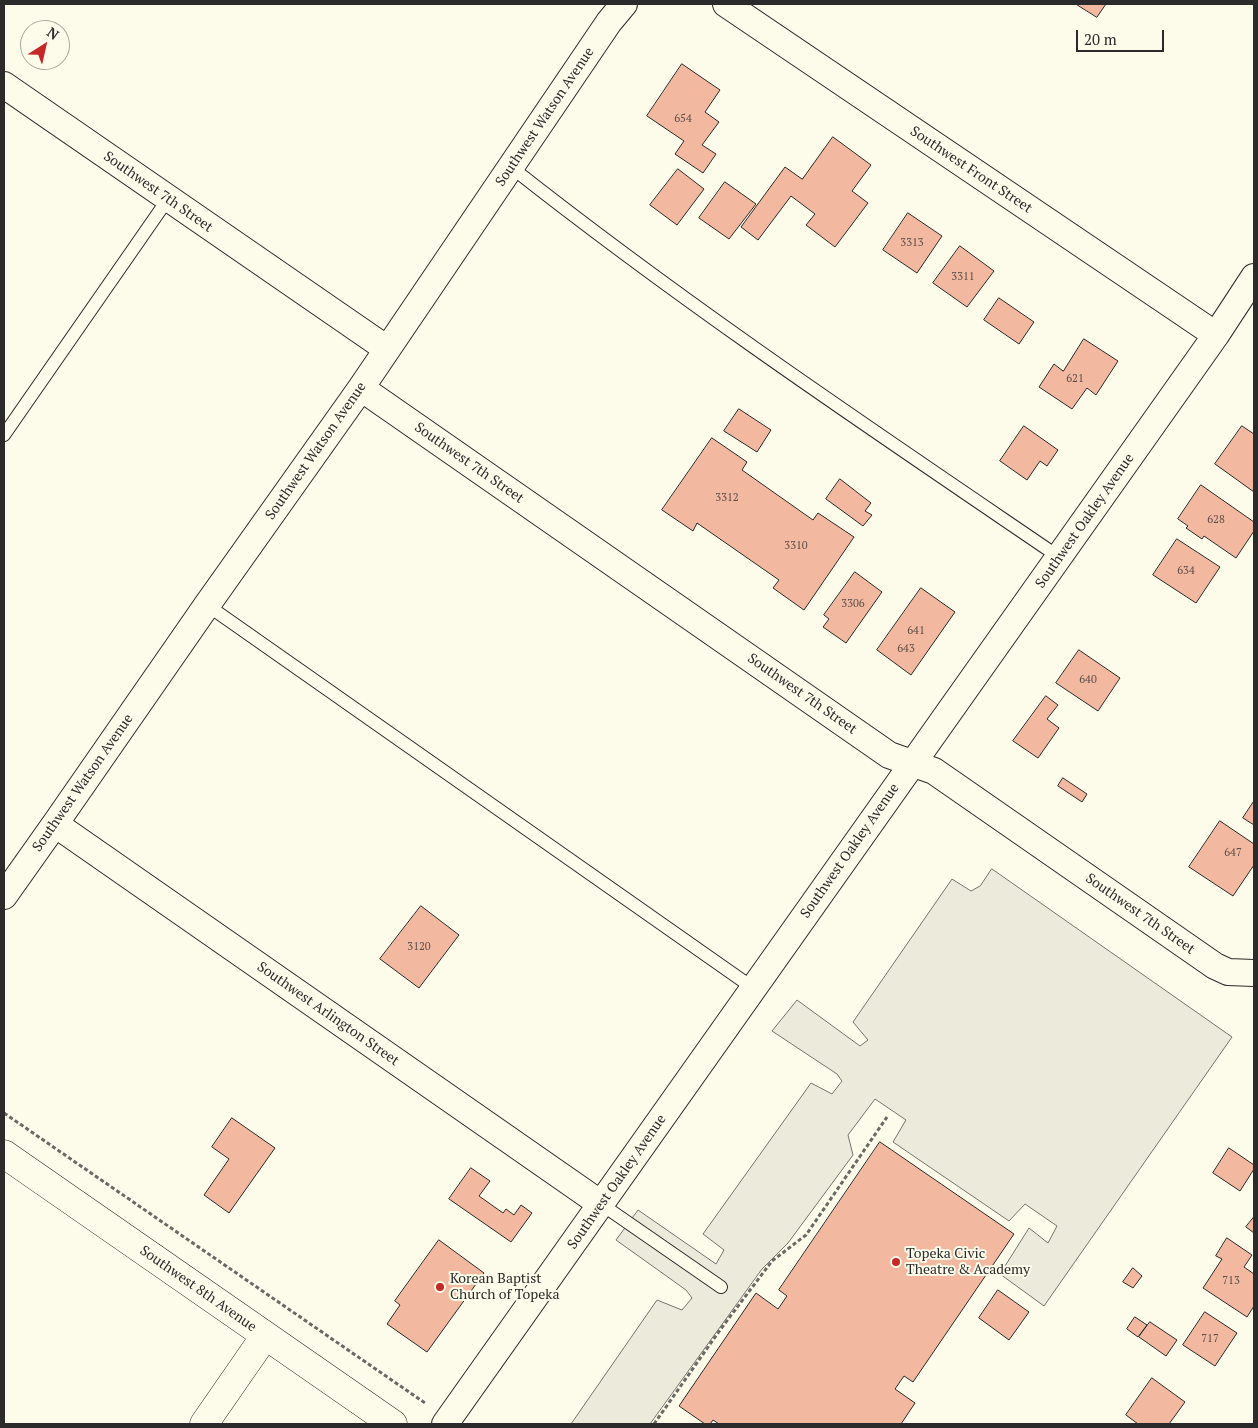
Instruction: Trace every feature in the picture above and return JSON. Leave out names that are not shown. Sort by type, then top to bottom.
[{"type":"street","name":"Southwest Watson Avenue","points":[[4,896],[361,388],[624,4]]},
{"type":"street","name":"Southwest Front Street","points":[[726,4],[1216,336]]},
{"type":"street","name":"Southwest 7th Street","points":[[4,86],[387,349]]},
{"type":"street","name":"Southwest Oakley Avenue","points":[[445,1424],[1216,336],[1254,277]]},
{"type":"street","name":"Southwest 7th Street","points":[[361,388],[889,755],[934,771],[1215,966],[1228,972],[1254,973]]},
{"type":"street","name":"Southwest Arlington Street","points":[[55,824],[602,1204]]},
{"type":"street","name":"Southwest 8th Avenue","points":[[4,1154],[393,1424]]},
{"type":"street","points":[[204,1424],[265,1336]]},
{"type":"lane","points":[[511,167],[766,357],[1059,557]]},
{"type":"lane","points":[[4,435],[168,199]]},
{"type":"lane","points":[[207,605],[753,988]]},
{"type":"lane","points":[[602,1204],[721,1287]]},
{"type":"path","points":[[4,1113],[426,1404]]},
{"type":"path","points":[[654,1424],[772,1260],[806,1235],[887,1117]]},
{"type":"shaded area","points":[[992,869],[1232,1037],[1044,1306],[1000,1274],[1029,1228],[1048,1243],[1057,1226],[1025,1204],[1009,1221],[893,1142],[906,1120],[875,1099],[848,1135],[853,1155],[788,1243],[762,1269],[650,1424],[571,1424],[657,1300],[682,1310],[692,1298],[686,1290],[616,1240],[638,1210],[716,1264],[724,1250],[703,1234],[811,1083],[832,1094],[842,1081],[837,1074],[772,1031],[797,1000],[860,1046],[868,1040],[853,1022],[952,879],[971,891],[980,886]]},
{"type":"building","points":[[1076,4],[1106,4],[1097,17]]},
{"type":"building","points":[[682,64],[720,90],[705,112],[719,122],[702,145],[716,154],[703,173],[675,154],[684,141],[647,116]]},
{"type":"building","points":[[833,137],[871,165],[852,191],[868,203],[835,247],[806,225],[815,214],[791,196],[758,240],[741,227],[785,167],[802,179]]},
{"type":"building","points":[[678,169],[704,189],[677,225],[650,205]]},
{"type":"building","points":[[725,182],[756,204],[729,239],[699,218]]},
{"type":"building","points":[[908,213],[942,236],[917,273],[883,250]]},
{"type":"building","points":[[960,246],[994,271],[967,307],[933,283]]},
{"type":"building","points":[[999,298],[1034,322],[1019,344],[984,320]]},
{"type":"building","points":[[1084,339],[1118,361],[1096,395],[1087,388],[1072,409],[1039,387],[1054,364],[1063,371]]},
{"type":"building","points":[[739,409],[771,430],[757,452],[724,431]]},
{"type":"building","points":[[1024,426],[1058,450],[1047,466],[1040,461],[1027,480],[1000,461]]},
{"type":"building","points":[[1242,426],[1254,434],[1254,492],[1215,464]]},
{"type":"building","points":[[712,438],[747,462],[742,470],[813,520],[818,513],[854,537],[804,610],[773,588],[779,580],[697,523],[693,531],[662,510]]},
{"type":"building","points":[[840,479],[871,503],[865,511],[872,515],[863,526],[826,499]]},
{"type":"building","points":[[1201,485],[1254,522],[1254,531],[1236,558],[1204,536],[1202,539],[1186,528],[1188,526],[1178,519]]},
{"type":"building","points":[[1177,539],[1220,567],[1196,603],[1153,575]]},
{"type":"building","points":[[855,572],[882,592],[846,643],[823,627],[829,619],[824,615]]},
{"type":"building","points":[[921,588],[955,612],[911,675],[877,650]]},
{"type":"building","points":[[1079,650],[1120,678],[1098,711],[1056,683]]},
{"type":"building","points":[[1046,696],[1058,705],[1047,719],[1059,728],[1038,758],[1013,741]]},
{"type":"building","points":[[1063,778],[1087,794],[1082,802],[1058,786]]},
{"type":"building","points":[[1254,801],[1254,825],[1243,818]]},
{"type":"building","points":[[1220,821],[1254,844],[1254,865],[1233,896],[1189,867]]},
{"type":"building","points":[[421,906],[459,935],[419,988],[380,959]]},
{"type":"building","points":[[232,1118],[275,1148],[229,1213],[204,1195],[229,1159],[212,1147]]},
{"type":"building","name":"Topeka Civic Theatre & Academy","points":[[880,1142],[1014,1234],[913,1382],[904,1376],[895,1389],[915,1403],[901,1424],[719,1424],[713,1420],[710,1424],[705,1424],[679,1406],[756,1293],[778,1309],[787,1296],[779,1290]]},
{"type":"building","points":[[1229,1148],[1254,1165],[1254,1169],[1240,1191],[1213,1173]]},
{"type":"building","points":[[471,1168],[490,1181],[479,1196],[503,1213],[506,1209],[514,1215],[521,1205],[532,1213],[511,1242],[449,1199]]},
{"type":"building","points":[[1254,1217],[1254,1233],[1246,1227]]},
{"type":"building","points":[[1227,1238],[1252,1255],[1244,1267],[1254,1274],[1254,1306],[1247,1317],[1203,1288],[1222,1259],[1216,1256]]},
{"type":"building","name":"Korean Baptist Church of Topeka","points":[[439,1240],[484,1273],[427,1352],[387,1324],[400,1305],[395,1301]]},
{"type":"building","points":[[1133,1268],[1142,1276],[1133,1288],[1123,1282]]},
{"type":"building","points":[[998,1290],[1029,1312],[1009,1340],[979,1318]]},
{"type":"building","points":[[1205,1312],[1237,1333],[1215,1366],[1183,1345]]},
{"type":"building","points":[[1135,1317],[1147,1325],[1138,1337],[1127,1329]]},
{"type":"building","points":[[1150,1322],[1177,1340],[1166,1356],[1139,1337]]},
{"type":"building","points":[[1152,1378],[1185,1402],[1169,1424],[1138,1424],[1126,1415]]},
{"type":"place","name":"Topeka Civic Theatre & Academy","points":[[896,1262]]},
{"type":"place","name":"Korean Baptist Church of Topeka","points":[[440,1287]]}]
